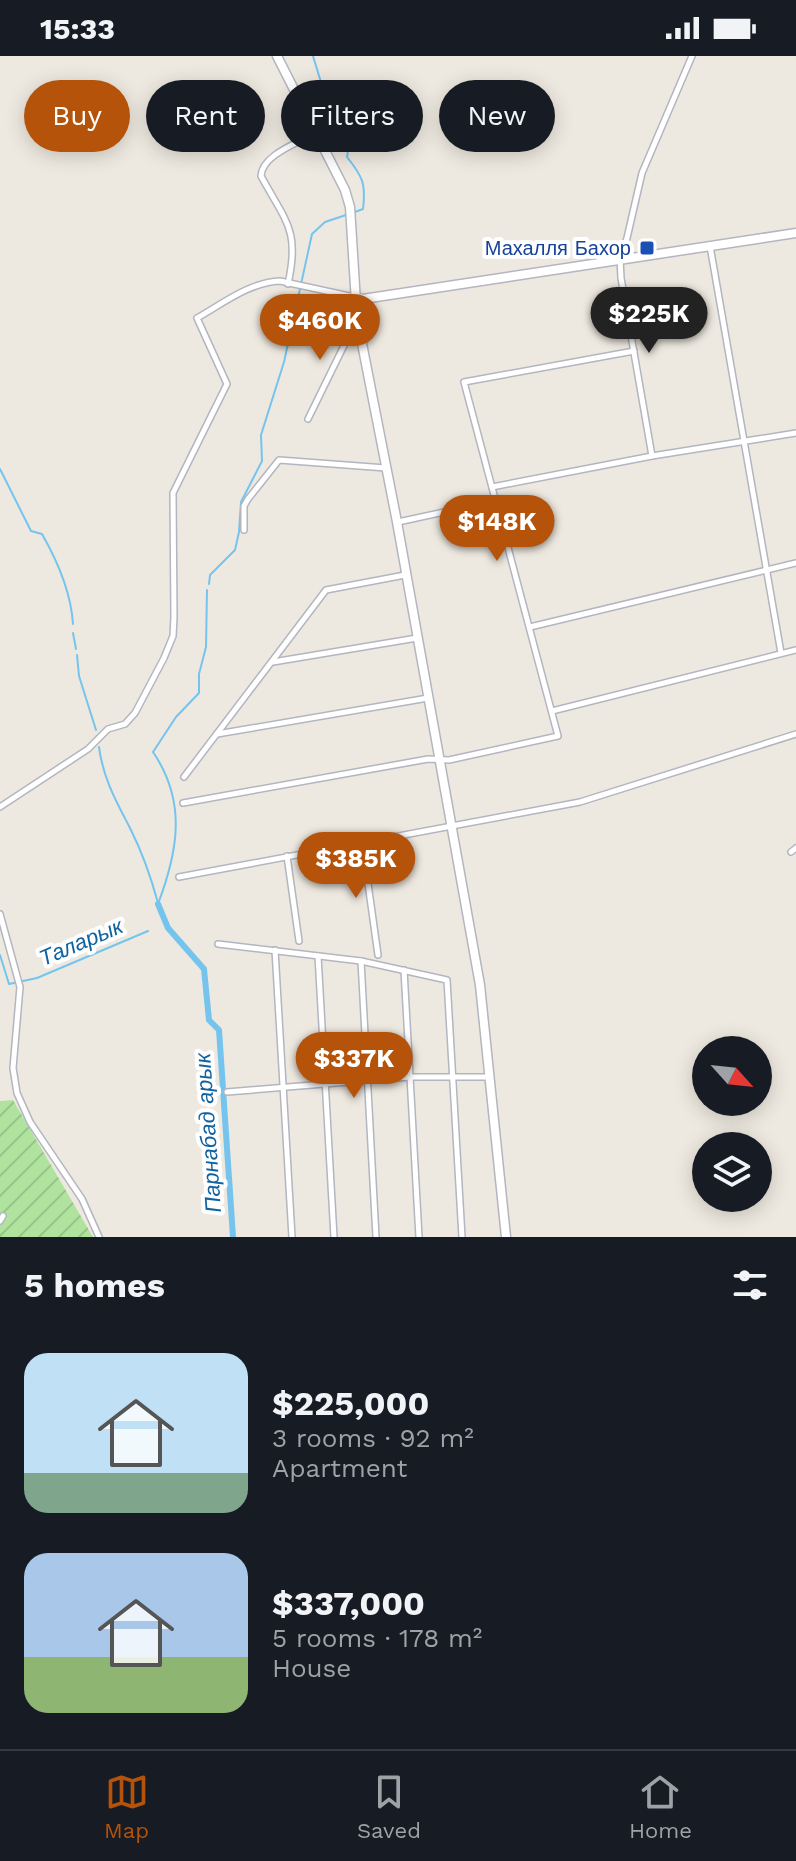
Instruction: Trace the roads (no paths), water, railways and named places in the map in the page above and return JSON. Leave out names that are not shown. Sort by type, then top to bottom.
[{"type":"street","points":[[277,56],[289,80]]},
{"type":"street","points":[[652,456],[620,258],[642,173],[692,56]]},
{"type":"street","points":[[282,152],[267,161],[261,172],[293,239],[294,258],[288,284]]},
{"type":"street","points":[[325,152],[345,190],[350,207],[357,318],[480,985],[506,1237]]},
{"type":"street","points":[[0,807],[88,749],[108,729],[125,724],[135,713],[173,636],[173,493],[227,384],[197,318],[261,284],[275,281],[363,299],[796,233]]},
{"type":"street","points":[[710,245],[781,653]]},
{"type":"street","points":[[308,419],[357,318]]},
{"type":"street","points":[[183,803],[428,759],[449,760],[558,736],[464,382],[634,351]]},
{"type":"street","points":[[492,487],[652,456],[796,433]]},
{"type":"street","points":[[244,530],[244,506],[279,460],[386,468]]},
{"type":"street","points":[[397,522],[495,501]]},
{"type":"street","points":[[530,627],[796,563]]},
{"type":"street","points":[[184,777],[326,590],[405,575]]},
{"type":"street","points":[[272,662],[417,638]]},
{"type":"street","points":[[552,711],[796,650]]},
{"type":"street","points":[[216,735],[429,698]]},
{"type":"street","points":[[179,877],[580,802],[796,734]]},
{"type":"street","points":[[362,841],[378,955]]},
{"type":"street","points":[[287,856],[299,941]]},
{"type":"street","points":[[0,914],[20,987],[13,1068],[17,1093],[30,1122],[82,1199],[99,1237]]},
{"type":"street","points":[[218,944],[361,961],[447,980],[462,1237]]},
{"type":"street","points":[[275,950],[292,1237]]},
{"type":"street","points":[[318,956],[334,1237]]},
{"type":"street","points":[[361,961],[376,1237]]},
{"type":"street","points":[[404,970],[419,1237]]},
{"type":"street","points":[[227,1092],[410,1077],[489,1077]]},
{"type":"waterway","name":"Парнабад арык","points":[[313,56],[327,102],[352,125],[347,157],[360,176],[364,193],[363,209],[355,212]]},
{"type":"waterway","name":"Парнабад арык","points":[[209,584],[210,575],[235,550],[241,502],[262,461],[261,435],[284,362],[312,234],[325,222],[349,214]]},
{"type":"waterway","points":[[0,469],[31,531],[42,534],[53,555],[67,589],[73,624]]},
{"type":"waterway","name":"Парнабад арык","points":[[158,904],[170,865],[176,827],[171,789],[153,752],[176,717],[199,693],[199,674],[206,647],[207,590]]},
{"type":"waterway","points":[[73,633],[76,649]]},
{"type":"waterway","points":[[77,655],[79,676],[96,730]]},
{"type":"waterway","points":[[99,747],[107,779],[142,855],[158,903]]},
{"type":"waterway","name":"Парнабад арык","points":[[158,904],[168,928],[204,969],[209,1020],[219,1030],[233,1237]]},
{"type":"waterway","name":"Таларык","points":[[0,955],[9,984],[37,978],[148,931]]},
{"type":"place","name":"Махалля Бахор","points":[[647,248]]}]
